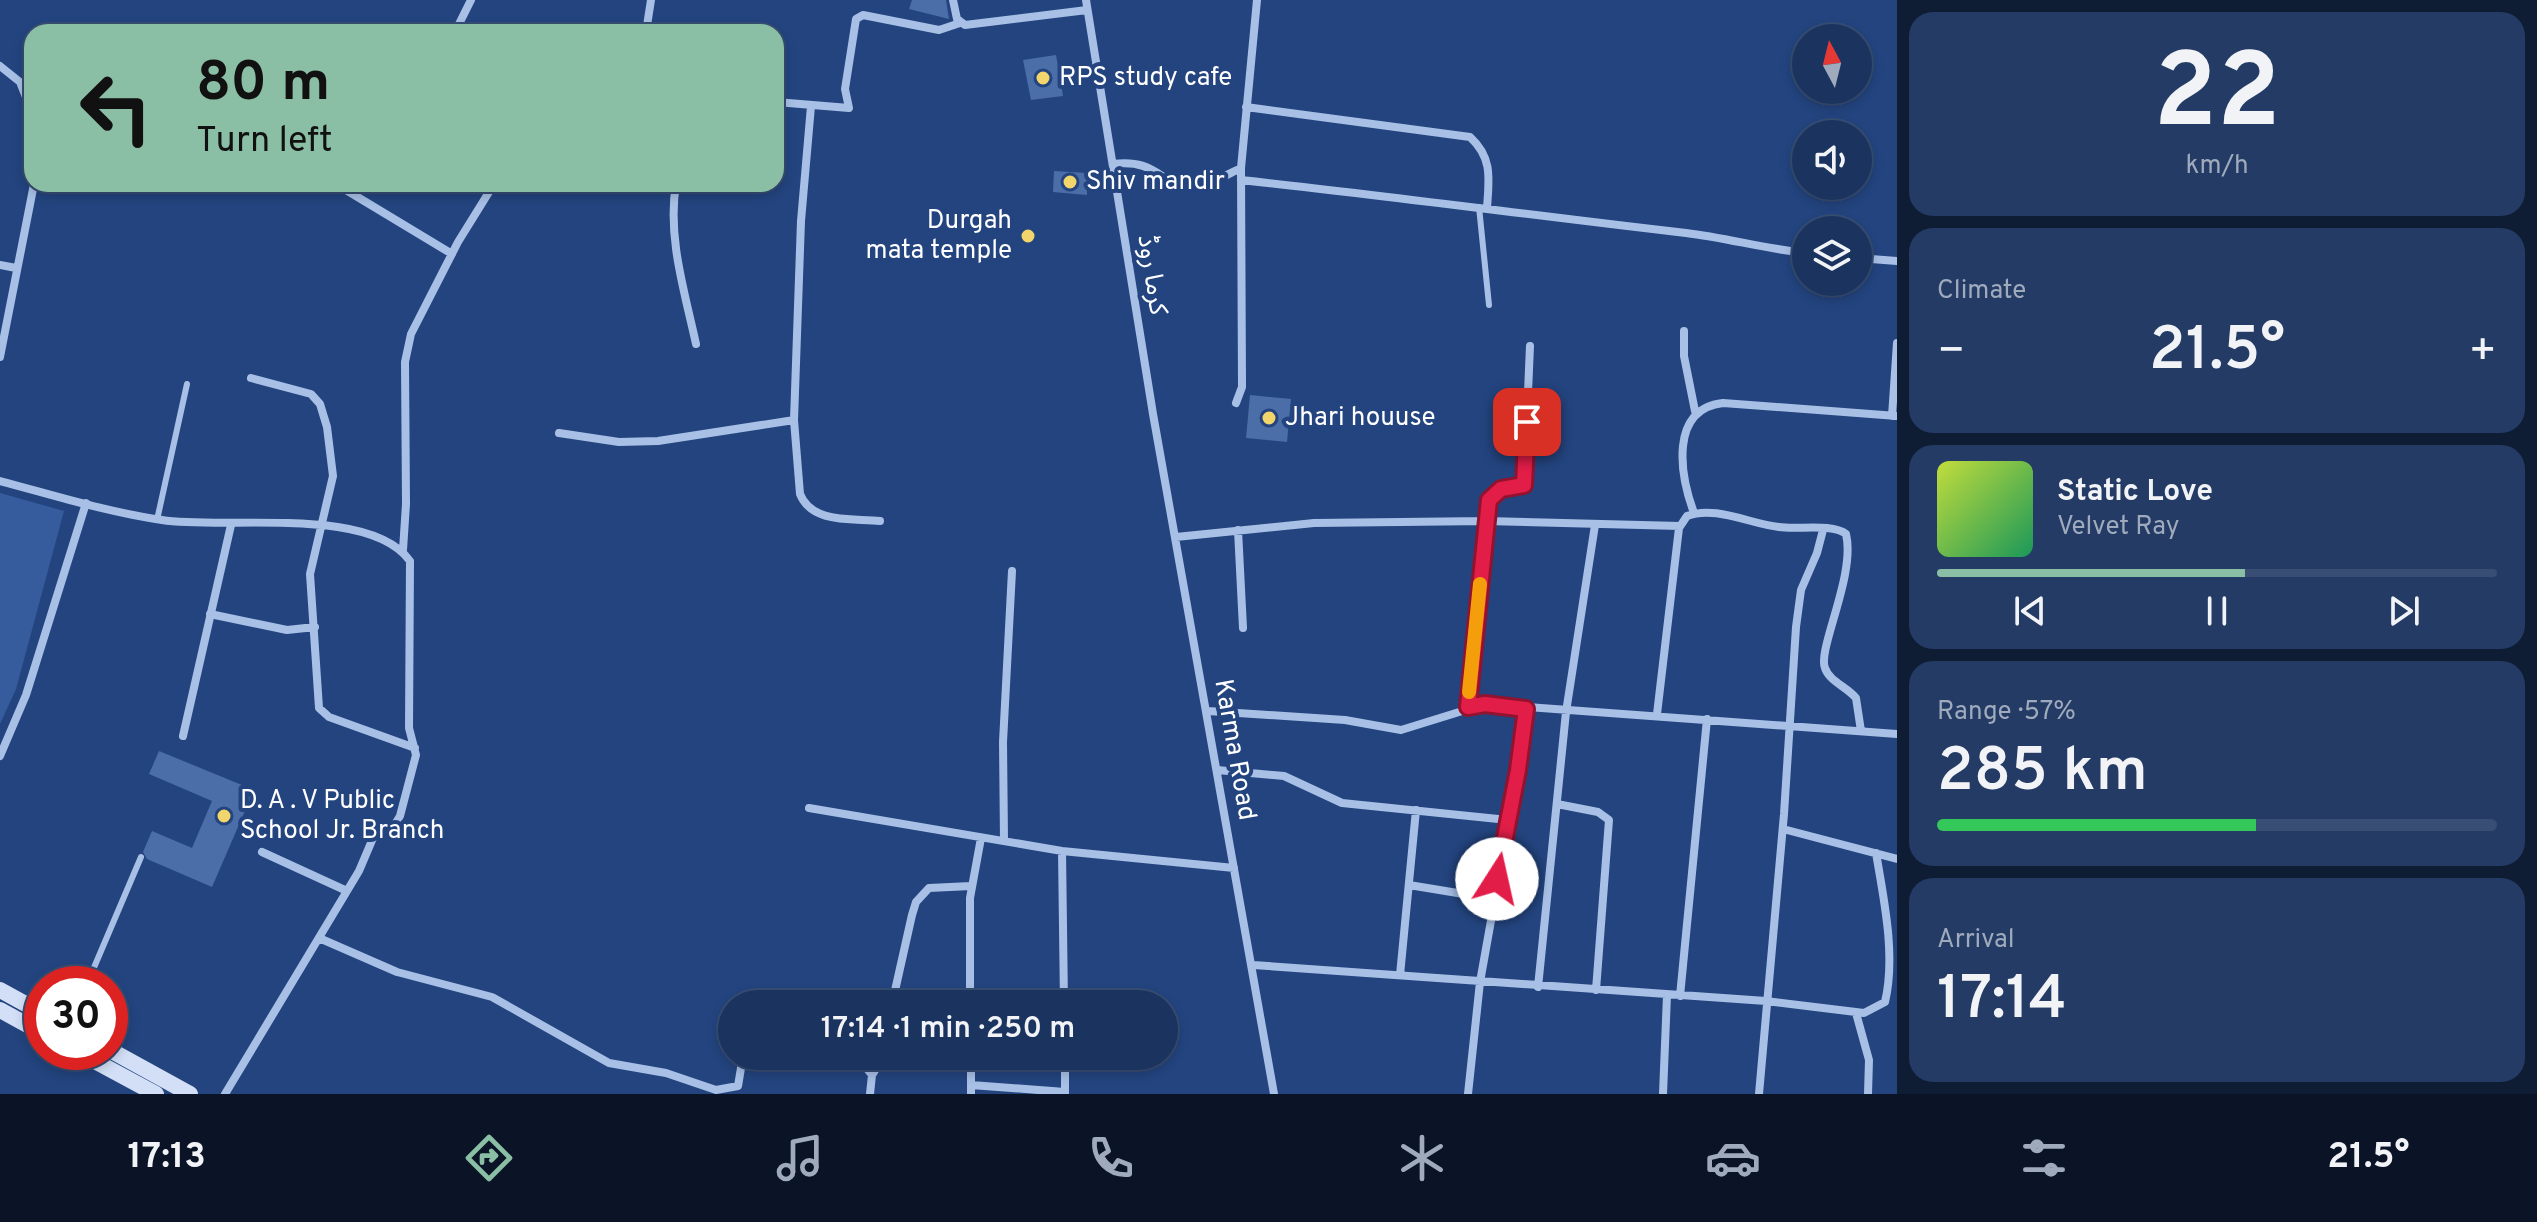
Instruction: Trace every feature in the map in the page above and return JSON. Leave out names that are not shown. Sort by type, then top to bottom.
[{"type":"main road","points":[[0,990],[24,1003]]},
{"type":"main road","points":[[0,1010],[24,1023]]},
{"type":"main road","points":[[128,1060],[190,1094]]},
{"type":"main road","points":[[111,1070],[156,1094]]},
{"type":"street","points":[[459,24],[471,0]]},
{"type":"street","points":[[647,24],[651,0]]},
{"type":"street","points":[[953,0],[960,23]]},
{"type":"street","points":[[1236,403],[1242,387],[1241,168],[1257,0]]},
{"type":"street","points":[[784,103],[811,106],[832,104],[849,108],[845,89],[856,19],[868,15],[939,30],[960,23],[979,24],[1087,5]]},
{"type":"street","name":"کرما روڈ","points":[[1087,5],[1153,414]]},
{"type":"street","points":[[0,66],[20,82],[24,92]]},
{"type":"street","points":[[811,106],[801,221],[794,420],[800,494],[804,505],[818,515],[880,521]]},
{"type":"street","points":[[1246,107],[1470,137],[1482,148],[1489,163],[1483,208]]},
{"type":"street","points":[[1113,164],[1146,164],[1168,180],[1191,187],[1204,185],[1241,168]]},
{"type":"street","points":[[1241,180],[1690,233],[1792,251]]},
{"type":"street","points":[[0,357],[32,192]]},
{"type":"street","points":[[349,192],[452,254]]},
{"type":"street","points":[[403,550],[406,504],[405,362],[411,334],[452,254],[489,192]]},
{"type":"street","points":[[675,192],[674,213],[679,266],[696,344]]},
{"type":"street","points":[[1872,259],[1897,261]]},
{"type":"street","points":[[0,265],[16,268]]},
{"type":"street","points":[[1684,331],[1684,356],[1695,411],[1689,421],[1683,475],[1694,513]]},
{"type":"street","points":[[1695,411],[1723,403],[1894,416],[1897,343]]},
{"type":"street","points":[[1468,707],[1489,500],[1495,492],[1524,485],[1530,346]]},
{"type":"street","points":[[251,378],[291,386],[311,394],[320,404],[333,453],[333,476],[310,574],[317,699],[323,715],[415,748]]},
{"type":"street","name":"Karma Road","points":[[1153,414],[1274,1094]]},
{"type":"street","points":[[559,433],[619,442],[658,441],[794,420]]},
{"type":"street","points":[[0,481],[157,520],[319,526],[382,537],[403,550],[410,561],[409,728],[415,748],[400,816],[392,829],[376,831],[347,891],[225,1094]]},
{"type":"street","points":[[0,756],[26,695],[86,503]]},
{"type":"street","points":[[1657,714],[1680,526],[1694,513],[1715,513],[1779,528],[1841,530],[1849,544],[1845,581],[1823,662],[1830,677],[1856,698],[1861,731]]},
{"type":"street","points":[[1176,537],[1314,523],[1486,521],[1680,526]]},
{"type":"street","points":[[183,736],[231,525]]},
{"type":"street","points":[[1538,987],[1566,712],[1595,525]]},
{"type":"street","points":[[1238,530],[1243,628]]},
{"type":"street","points":[[1759,1094],[1783,829],[1787,726],[1801,590],[1823,530]]},
{"type":"street","points":[[1004,841],[1003,742],[1012,571]]},
{"type":"street","points":[[210,614],[287,630],[315,627]]},
{"type":"street","points":[[1208,711],[1345,720],[1401,730],[1485,704],[1566,712],[1657,714],[1897,734]]},
{"type":"street","points":[[1468,1094],[1480,982],[1526,709]]},
{"type":"street","points":[[1680,996],[1707,719]]},
{"type":"street","points":[[1217,770],[1284,776],[1342,803],[1508,820]]},
{"type":"street","points":[[1557,804],[1598,812],[1609,820],[1596,990]]},
{"type":"street","points":[[809,808],[1062,851],[1234,868]]},
{"type":"street","points":[[1400,975],[1416,810]]},
{"type":"street","points":[[1783,829],[1897,859]]},
{"type":"street","points":[[970,990],[971,886],[981,838]]},
{"type":"street","points":[[1062,851],[1064,990]]},
{"type":"street","points":[[262,852],[347,891]]},
{"type":"street","points":[[1253,965],[1766,1001],[1856,1013],[1873,1011],[1885,1002],[1888,990],[1886,934],[1876,853]]},
{"type":"street","points":[[1409,885],[1494,899]]},
{"type":"street","points":[[895,990],[916,902],[929,888],[971,886]]},
{"type":"street","points":[[319,938],[397,972],[492,997],[609,1063],[666,1073],[716,1090],[738,1086],[741,1070]]},
{"type":"street","points":[[1663,1094],[1667,995]]},
{"type":"street","points":[[1856,1013],[1869,1060],[1868,1094]]},
{"type":"street","points":[[868,1070],[872,1075]]},
{"type":"street","points":[[870,1094],[875,1070]]},
{"type":"street","points":[[971,1090],[1065,1093],[1065,1070]]},
{"type":"lane","points":[[1483,208],[1489,305]]},
{"type":"lane","points":[[157,520],[187,384]]},
{"type":"lane","points":[[95,966],[141,857]]},
{"type":"shaded area","points":[[0,493],[64,511],[16,689],[0,724]]},
{"type":"building","points":[[912,0],[946,0],[949,19],[909,9]]},
{"type":"building","name":"RPS study cafe","points":[[1056,55],[1063,96],[1031,100],[1023,60]]},
{"type":"building","name":"Shiv mandir","points":[[1054,171],[1087,173],[1087,195],[1053,192]]},
{"type":"building","name":"Jhari houuse","points":[[1250,395],[1291,399],[1287,442],[1246,438]]},
{"type":"building","name":"D. A . V Public School Jr. Branch","points":[[159,751],[254,790],[212,887],[147,859],[143,852],[152,831],[192,848],[212,801],[149,774]]},
{"type":"slow traffic","points":[[1469,692],[1480,584]]},
{"type":"place","name":"RPS study cafe","points":[[1043,78]]},
{"type":"place","name":"Shiv mandir","points":[[1070,182]]},
{"type":"place","name":"Durgah mata temple","points":[[1028,236]]},
{"type":"place","name":"Jhari houuse","points":[[1269,418]]},
{"type":"place","name":"D. A . V Public School Jr. Branch","points":[[224,816]]},
{"type":"route","points":[[1497,879],[1526,709],[1485,704],[1468,707],[1489,500],[1501,489],[1524,485],[1527,422]]}]
